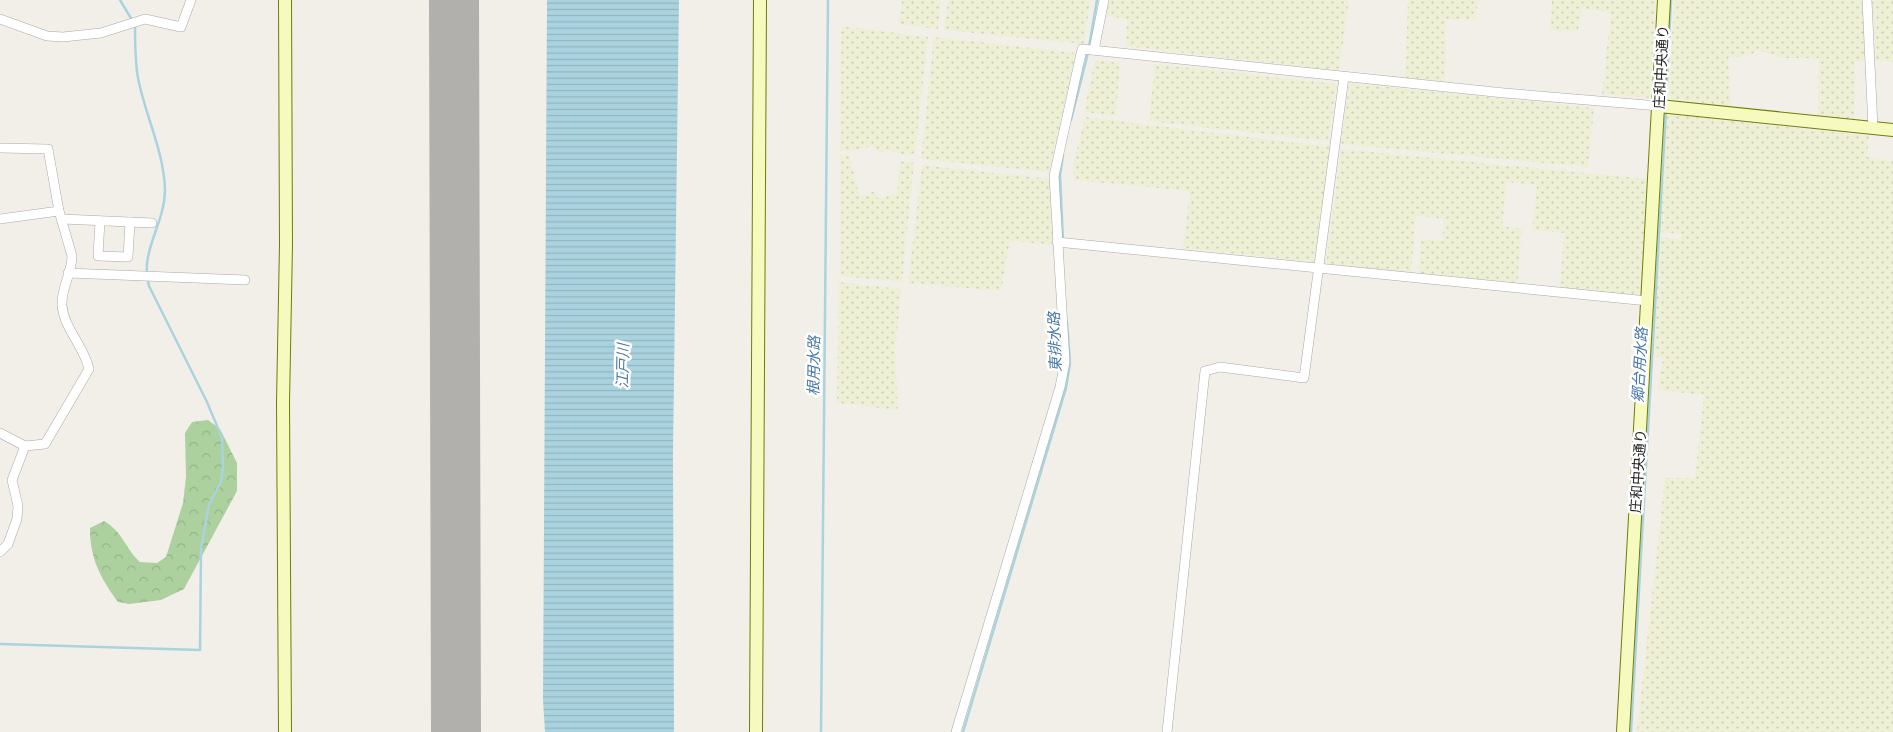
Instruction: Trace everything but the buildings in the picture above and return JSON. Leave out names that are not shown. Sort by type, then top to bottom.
[{"type":"street","points":[[0,19],[46,36],[63,37],[101,33],[145,19],[181,27],[191,0]]},
{"type":"street","points":[[285,0],[286,244],[283,403],[285,732]]},
{"type":"street","points":[[756,732],[760,0]]},
{"type":"street","points":[[1090,49],[1104,0]]},
{"type":"street","name":"庄和中央通り","points":[[1623,732],[1664,0]]},
{"type":"street","points":[[1866,0],[1873,128]]},
{"type":"street","points":[[956,732],[1058,396],[1066,362],[1057,242],[1054,166],[1082,49],[1344,77],[1893,130]]},
{"type":"street","points":[[1167,732],[1205,371],[1220,368],[1304,378],[1344,77]]},
{"type":"street","points":[[0,148],[48,149],[60,215],[72,256],[64,286],[62,305],[66,322],[87,359],[89,369],[45,444],[25,446],[0,433]]},
{"type":"street","points":[[0,219],[60,215],[100,221],[152,223]]},
{"type":"street","points":[[100,221],[98,256],[128,257],[130,222]]},
{"type":"street","points":[[1057,242],[1648,301]]},
{"type":"street","points":[[68,273],[245,280]]},
{"type":"street","points":[[0,552],[8,544],[17,519],[18,506],[12,480],[25,446]]},
{"type":"green space","points":[[902,0],[941,0],[938,29],[898,24]]},
{"type":"green space","points":[[948,0],[1090,0],[1084,44],[944,30]]},
{"type":"green space","points":[[1109,0],[1349,0],[1339,71],[1126,46],[1127,19],[1106,16]]},
{"type":"green space","points":[[1408,0],[1478,0],[1476,20],[1446,19],[1445,81],[1405,80]]},
{"type":"green space","points":[[1552,0],[1656,0],[1650,98],[1602,94],[1611,12],[1582,9],[1578,31],[1550,30]]},
{"type":"green space","points":[[1674,0],[1862,0],[1866,61],[1855,61],[1854,121],[1818,116],[1819,58],[1783,58],[1757,50],[1751,55],[1728,58],[1731,106],[1669,99]]},
{"type":"green space","points":[[1872,0],[1893,0],[1893,62],[1876,60]]},
{"type":"green space","points":[[841,26],[928,37],[915,152],[910,156],[886,150],[880,153],[873,146],[840,151]]},
{"type":"green space","points":[[934,37],[1076,53],[1049,172],[921,159]]},
{"type":"green space","points":[[1095,60],[1120,63],[1116,116],[1084,112]]},
{"type":"green space","points":[[1155,64],[1337,84],[1328,141],[1149,121]]},
{"type":"green space","points":[[1349,83],[1594,108],[1588,167],[1341,144]]},
{"type":"green space","points":[[1667,114],[1869,136],[1867,157],[1893,161],[1893,732],[1637,732],[1665,478],[1695,478],[1704,395],[1658,390],[1663,358],[1653,356],[1660,237],[1681,240],[1682,234],[1660,232]]},
{"type":"green space","points":[[1085,117],[1330,147],[1315,262],[1183,248],[1190,191],[1074,180],[1073,167]]},
{"type":"green space","points":[[1341,149],[1647,179],[1641,295],[1636,297],[1560,289],[1564,233],[1532,230],[1537,185],[1507,182],[1502,226],[1522,229],[1517,286],[1418,275],[1421,239],[1442,241],[1444,219],[1416,216],[1411,274],[1326,264]]},
{"type":"green space","points":[[840,154],[849,155],[860,197],[875,191],[877,198],[897,194],[900,161],[914,163],[902,282],[840,276]]},
{"type":"green space","points":[[922,165],[1050,179],[1054,245],[1010,241],[1001,291],[908,283]]},
{"type":"green space","points":[[839,282],[902,289],[895,350],[898,410],[837,403]]},
{"type":"green space","points":[[208,420],[220,429],[237,463],[237,491],[184,589],[161,600],[129,604],[118,602],[97,567],[90,539],[90,528],[104,521],[116,530],[140,562],[157,563],[166,557],[183,503],[186,477],[185,433],[192,422]]},
{"type":"water","name":"江戸川","points":[[547,0],[679,0],[673,453],[674,732],[545,732],[543,700]]},
{"type":"waterway","points":[[120,0],[132,20]]},
{"type":"waterway","name":"根用水路","points":[[821,732],[828,0]]},
{"type":"waterway","name":"東排水路","points":[[1089,47],[1097,0]]},
{"type":"waterway","name":"郷台用水路","points":[[1666,102],[1671,0]]},
{"type":"waterway","points":[[0,644],[200,650],[201,549],[209,504],[221,482],[223,466],[222,438],[207,402],[149,286],[147,261],[161,215],[165,190],[158,147],[138,78],[135,25]]},
{"type":"waterway","name":"東排水路","points":[[1071,120],[1088,53]]},
{"type":"waterway","name":"郷台用水路","points":[[1631,732],[1666,110]]},
{"type":"waterway","name":"東排水路","points":[[1063,155],[1060,175],[1063,241]]},
{"type":"waterway","name":"東排水路","points":[[963,732],[1066,388],[1070,363],[1067,322]]},
{"type":"runway","points":[[454,0],[456,732]]}]
